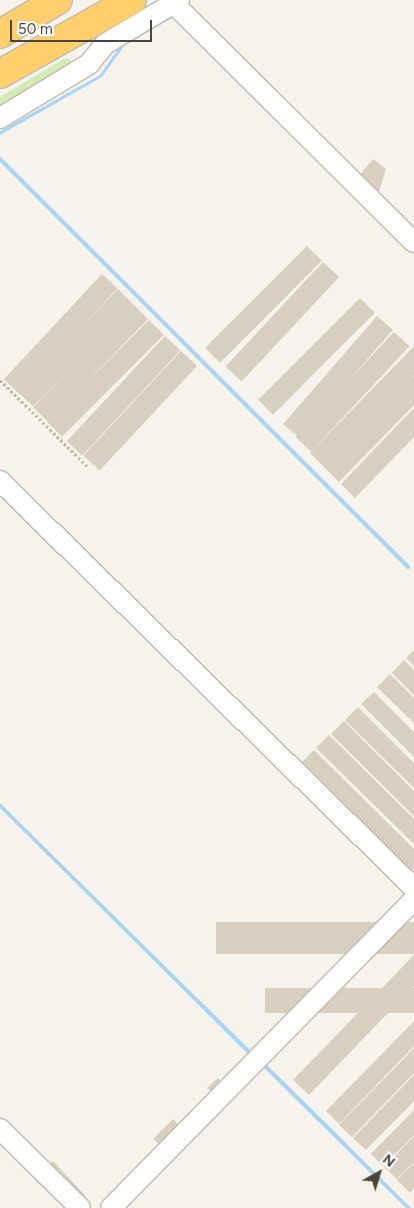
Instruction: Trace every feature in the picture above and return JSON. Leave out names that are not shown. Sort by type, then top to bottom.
[{"type":"highway","points":[[0,74],[132,0]]},
{"type":"highway","points":[[0,34],[50,5]]},
{"type":"street","points":[[0,118],[89,64],[105,44],[176,2],[414,242]]},
{"type":"street","points":[[0,481],[414,888]]},
{"type":"street","points":[[111,1208],[414,900]]},
{"type":"street","points":[[0,1129],[80,1208]]},
{"type":"path","points":[[0,380],[89,468]]},
{"type":"green space","points":[[65,58],[71,60],[73,68],[0,114],[0,97]]},
{"type":"water","points":[[169,16],[172,18],[125,45],[102,77],[0,135],[0,131],[100,75],[122,43]]},
{"type":"water","points":[[0,156],[411,567],[408,570],[0,162]]},
{"type":"water","points":[[0,803],[252,1052],[249,1055],[0,808]]},
{"type":"water","points":[[264,1062],[411,1208],[406,1208],[261,1065]]},
{"type":"building","points":[[373,159],[386,169],[379,192],[359,176]]},
{"type":"building","points":[[307,246],[322,261],[220,363],[205,348]]},
{"type":"building","points":[[323,262],[339,277],[242,382],[225,367]]},
{"type":"building","points":[[102,274],[117,288],[19,394],[4,379]]},
{"type":"building","points":[[118,289],[148,319],[48,422],[33,407],[76,363],[33,406],[18,392]]},
{"type":"building","points":[[360,298],[375,313],[273,415],[258,400]]},
{"type":"building","points":[[377,316],[393,330],[299,438],[283,424]]},
{"type":"building","points":[[149,320],[164,335],[62,437],[47,422]]},
{"type":"building","points":[[394,332],[409,346],[311,452],[296,437]]},
{"type":"building","points":[[165,336],[180,350],[82,456],[67,441]]},
{"type":"building","points":[[414,346],[414,375],[410,379],[414,376],[414,405],[339,482],[310,453]]},
{"type":"building","points":[[181,351],[197,366],[100,471],[83,456]]},
{"type":"building","points":[[414,408],[414,437],[355,498],[341,484]]},
{"type":"building","points":[[414,650],[414,666],[406,658]]},
{"type":"building","points":[[404,660],[414,670],[414,695],[392,673]]},
{"type":"building","points":[[390,674],[414,698],[414,723],[377,687]]},
{"type":"building","points":[[374,692],[414,732],[414,757],[361,704]]},
{"type":"building","points":[[358,707],[414,763],[414,788],[345,720]]},
{"type":"building","points":[[344,721],[414,791],[414,816],[331,734]]},
{"type":"building","points":[[329,735],[414,819],[414,844],[316,748]]},
{"type":"building","points":[[314,750],[414,849],[414,868],[411,871],[301,763]]},
{"type":"building","points":[[216,922],[414,922],[414,954],[216,954]]},
{"type":"building","points":[[414,955],[414,986],[309,1095],[293,1080]]},
{"type":"building","points":[[265,988],[414,988],[414,1013],[265,1013]]},
{"type":"building","points":[[414,1021],[414,1046],[339,1124],[326,1111]]},
{"type":"building","points":[[414,1048],[414,1073],[352,1137],[339,1125]]},
{"type":"building","points":[[414,1075],[414,1101],[366,1150],[353,1138]]},
{"type":"building","points":[[218,1078],[223,1083],[212,1092],[207,1088]]},
{"type":"building","points":[[414,1110],[414,1135],[383,1166],[371,1154]]},
{"type":"building","points":[[173,1119],[179,1125],[159,1144],[153,1139]]},
{"type":"building","points":[[414,1136],[414,1162],[397,1179],[384,1167]]},
{"type":"building","points":[[53,1161],[85,1195],[78,1202],[46,1167]]},
{"type":"building","points":[[414,1163],[414,1188],[410,1193],[397,1180]]}]
